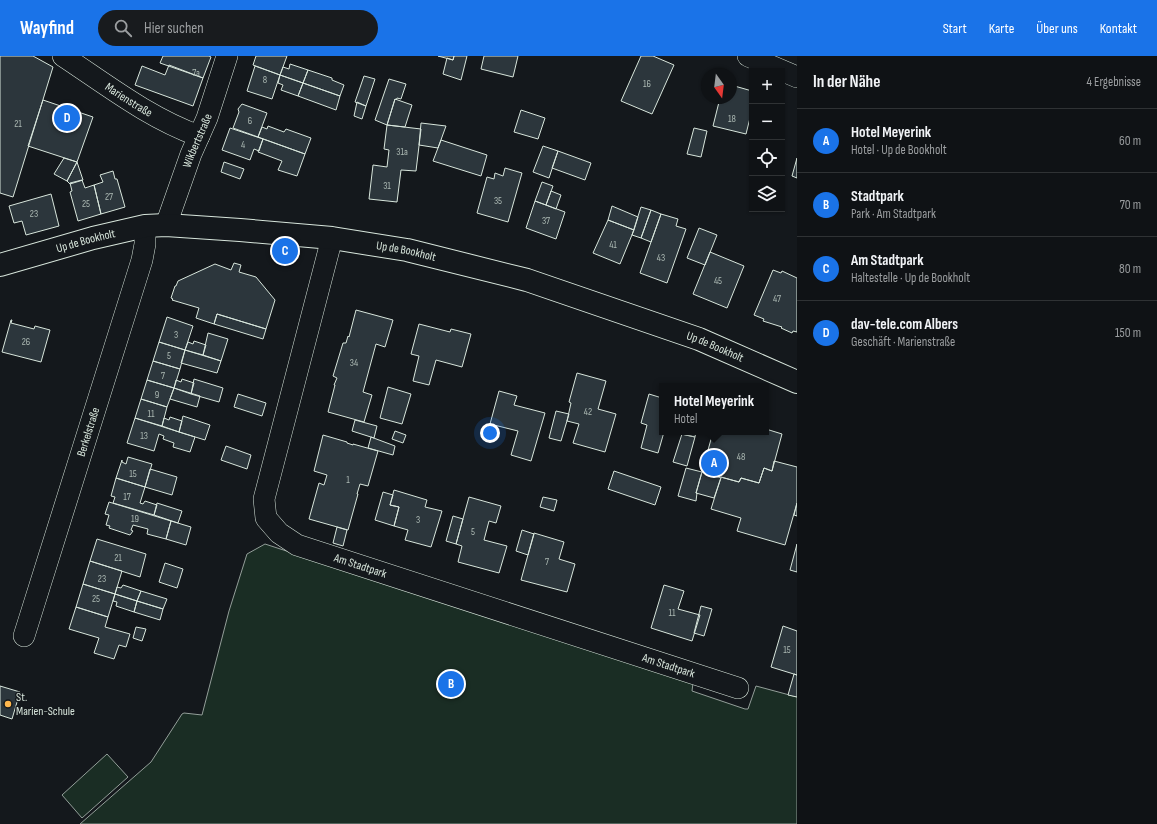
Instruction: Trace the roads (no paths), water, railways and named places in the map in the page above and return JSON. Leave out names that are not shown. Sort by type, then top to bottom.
[{"type":"street","name":"Marienstraße","points":[[63,56],[128,100],[183,130],[199,136]]},
{"type":"street","name":"Wikbertstraße","points":[[156,225],[192,154],[227,56]]},
{"type":"street","points":[[752,57],[797,78]]},
{"type":"street","name":"Up de Bookholt","points":[[0,265],[93,238],[156,225],[262,231],[332,238],[407,250],[527,280],[699,339],[797,382]]},
{"type":"street","name":"Berkelstraße","points":[[24,636],[142,260],[145,244],[156,225]]},
{"type":"street","name":"Am Stadtpark","points":[[332,238],[264,498],[266,518],[279,533],[297,545],[738,688]]},
{"type":"place","name":"dav-tele.com Albers","points":[[67,118]]},
{"type":"place","name":"Am Stadtpark","points":[[285,251]]},
{"type":"place","name":"Hotel Meyerink","points":[[714,463]]},
{"type":"place","name":"Stadtpark","points":[[451,684]]},
{"type":"place","name":"St. Marien-Schule","points":[[8,704]]}]
